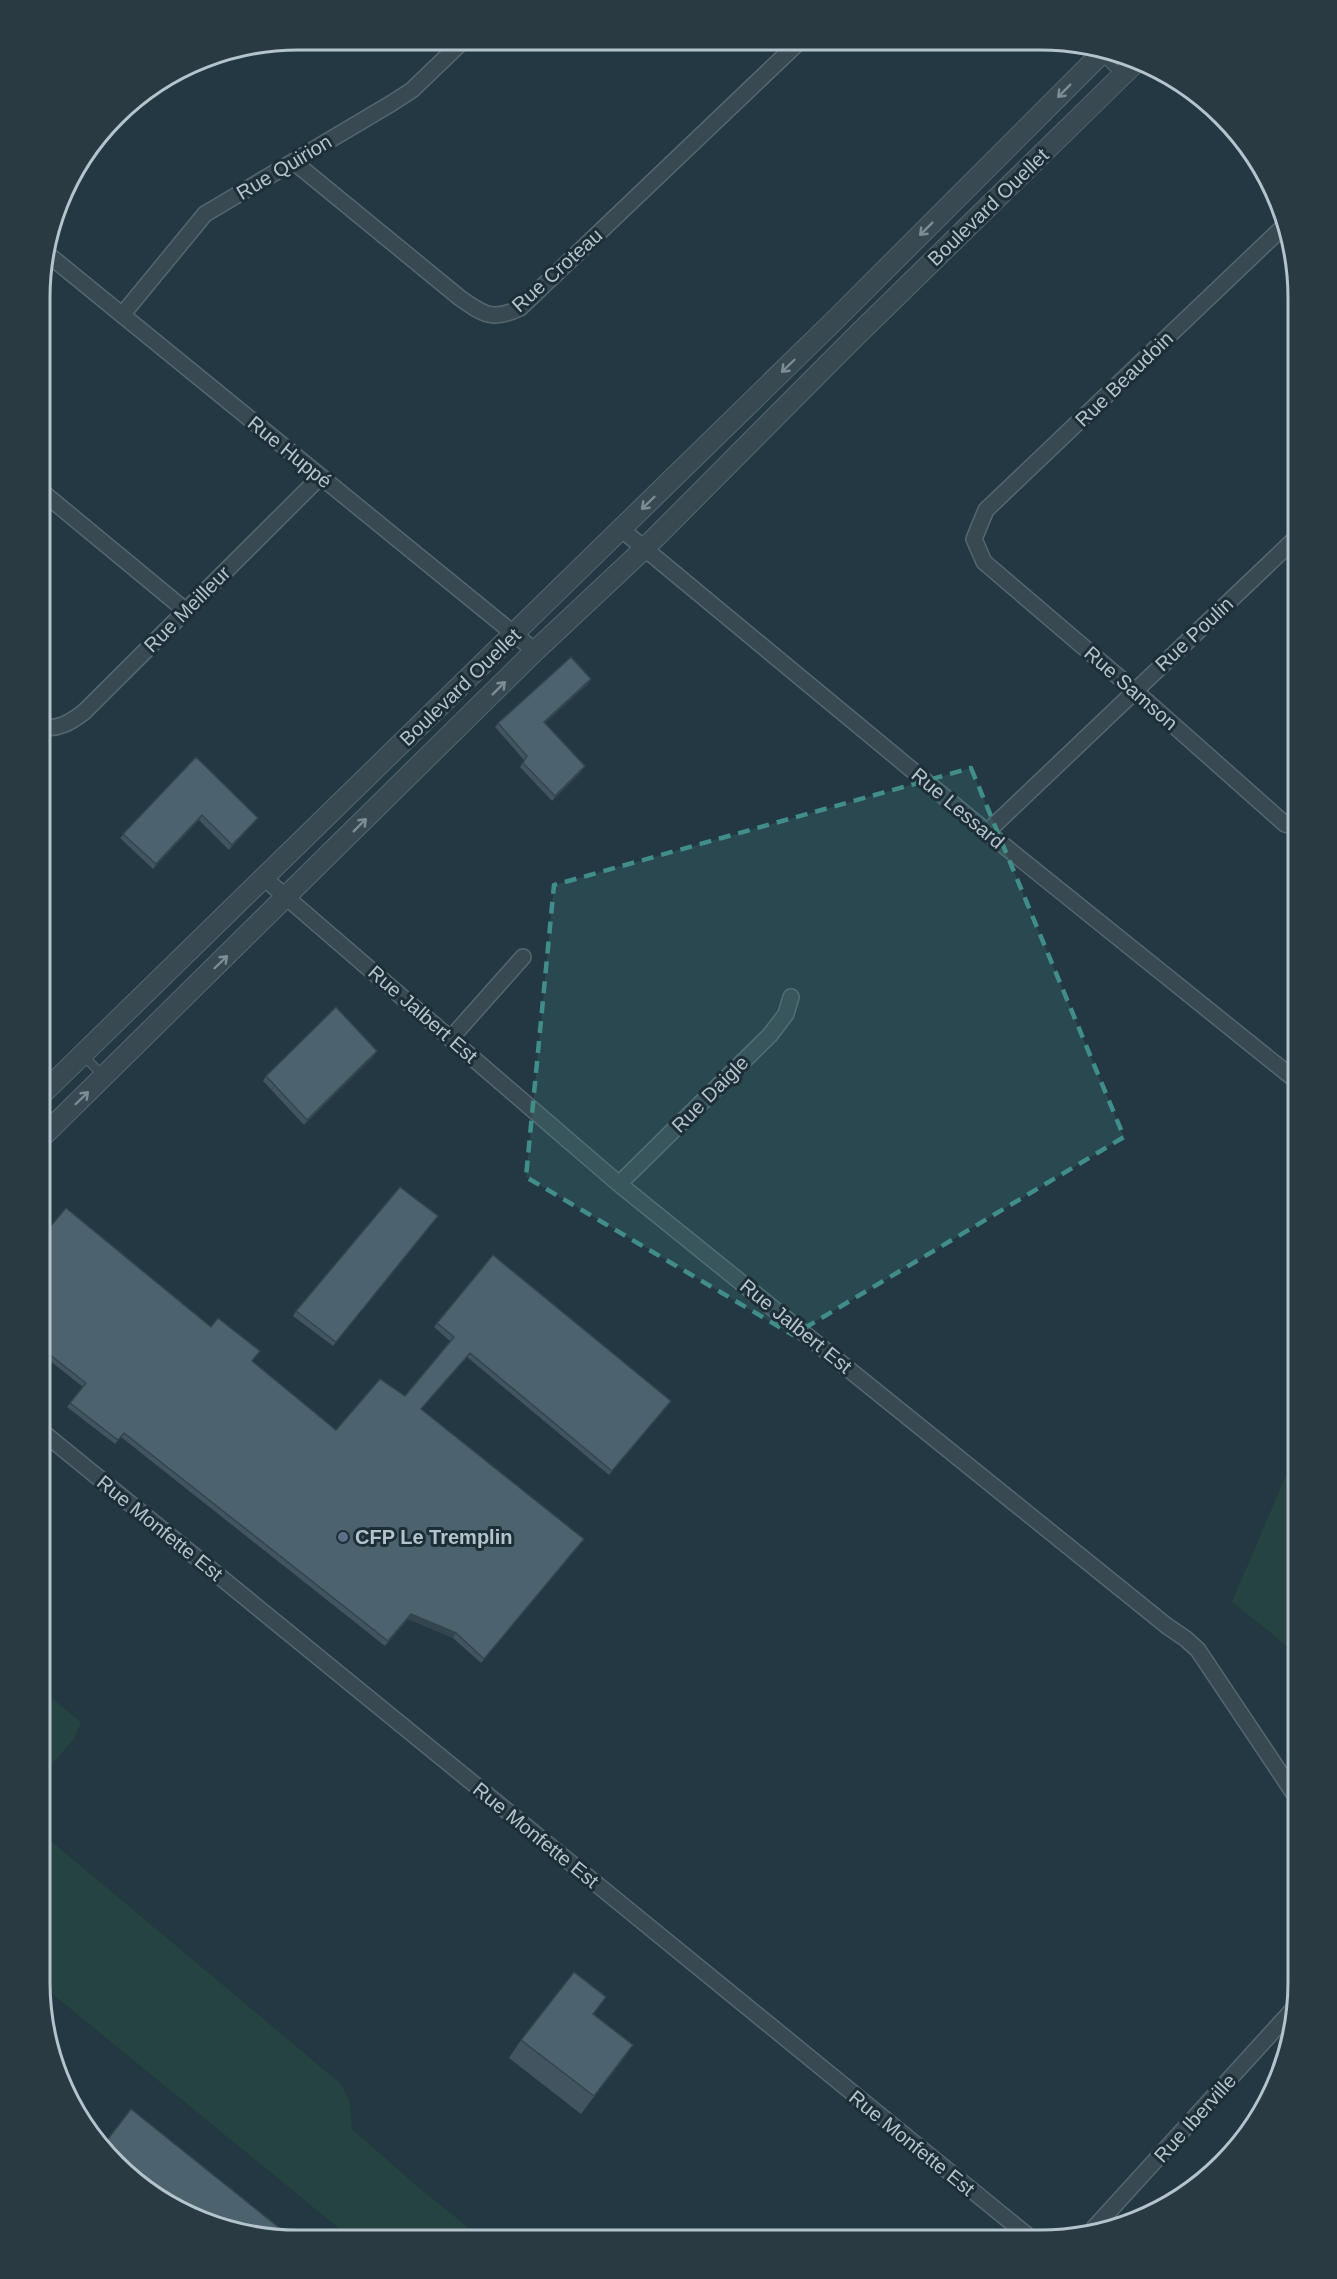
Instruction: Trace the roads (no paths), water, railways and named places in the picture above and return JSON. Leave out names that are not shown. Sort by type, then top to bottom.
[{"type":"street","name":"Rue Quirion","points":[[122,315],[205,214],[412,90],[454,50]]},
{"type":"street","name":"Rue Croteau","points":[[294,162],[460,298],[475,309],[490,315],[504,316],[520,308],[791,50]]},
{"type":"street","name":"Boulevard Ouellet","points":[[50,1129],[535,651],[645,548],[845,328],[1099,57]]},
{"type":"street","name":"Boulevard Ouellet","points":[[50,1086],[621,529],[1131,67]]},
{"type":"street","name":"Rue Beaudoin","points":[[974,539],[986,510],[1278,231]]},
{"type":"street","name":"Rue Huppé","points":[[53,258],[535,651]]},
{"type":"street","name":"Rue Meilleur","points":[[50,727],[72,722],[84,712],[320,477]]},
{"type":"street","points":[[50,498],[185,610]]},
{"type":"street","name":"Rue Lessard","points":[[621,529],[987,832],[1288,1074]]},
{"type":"street","name":"Rue Samson","points":[[974,539],[984,562],[1288,826]]},
{"type":"street","name":"Rue Poulin","points":[[987,832],[1288,545]]},
{"type":"street","name":"Rue Jalbert Est","points":[[264,878],[619,1184],[1186,1639],[1198,1650],[1288,1783]]},
{"type":"street","points":[[451,1038],[523,957]]},
{"type":"street","name":"Rue Daigle","points":[[619,1184],[770,1035],[786,1014],[791,997]]},
{"type":"street","name":"Rue Monfette Est","points":[[50,1438],[1021,2230]]},
{"type":"street","name":"Rue Iberville","points":[[1099,2222],[1284,2019]]},
{"type":"lane","name":"Boulevard Ouellet","points":[[1109,60],[1122,76]]},
{"type":"lane","points":[[83,1055],[104,1077]]},
{"type":"place","name":"CFP Le Tremplin","points":[[343,1537]]}]
